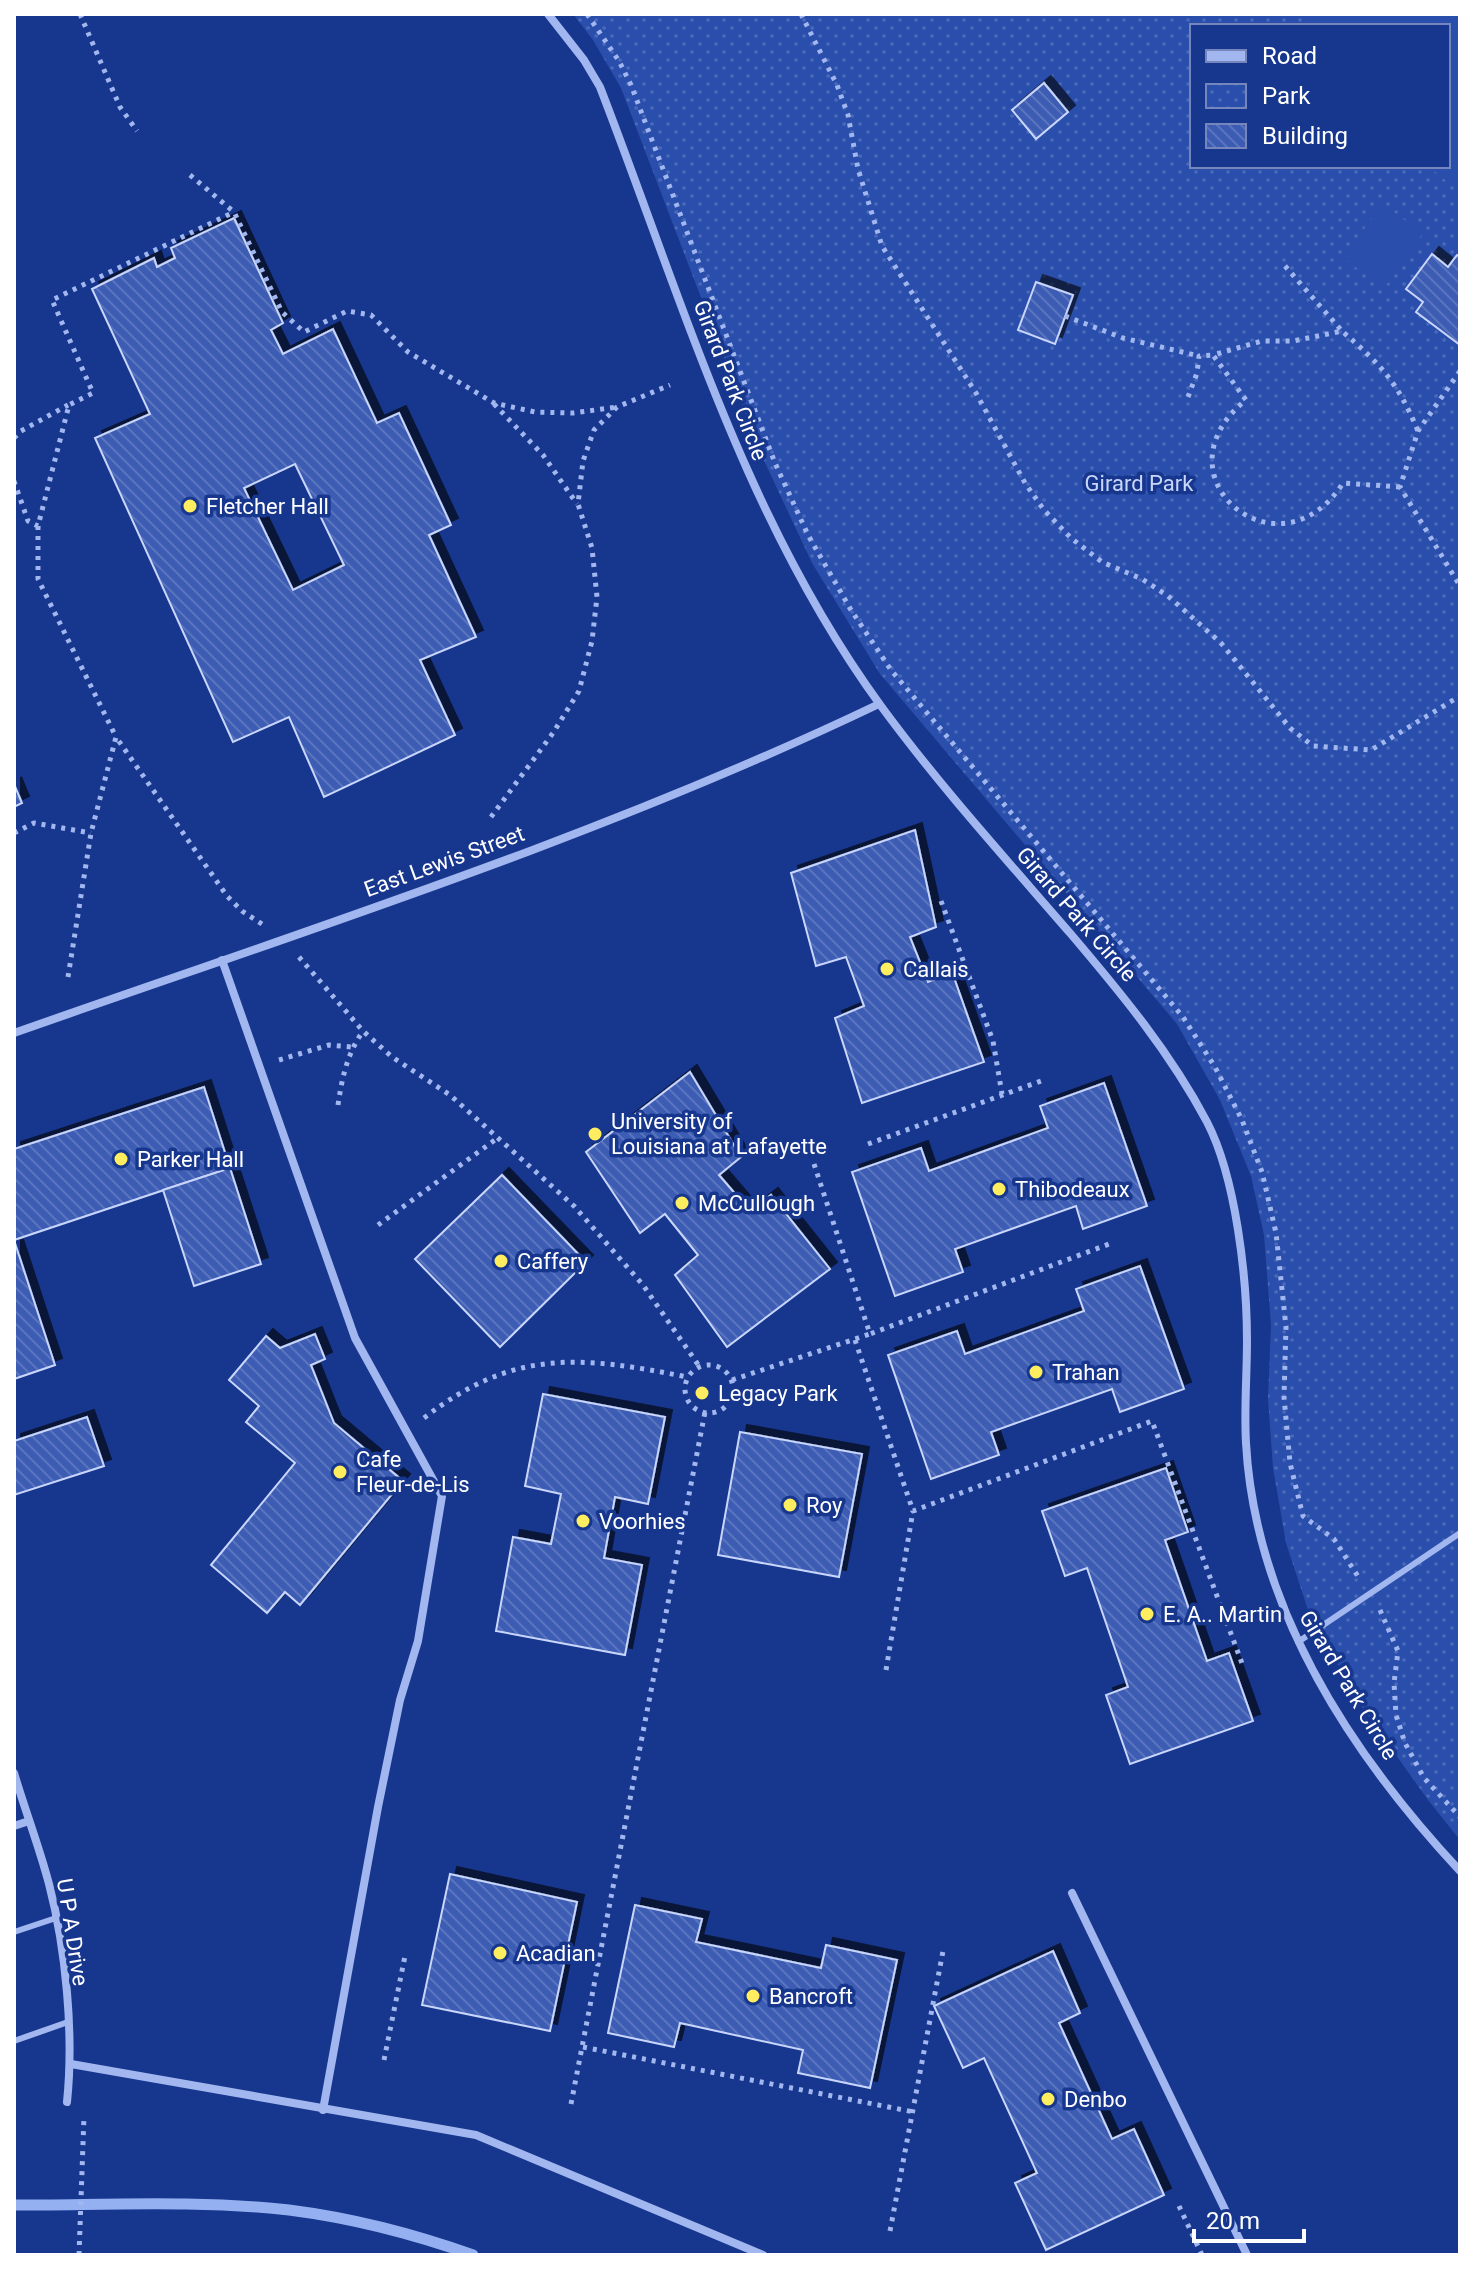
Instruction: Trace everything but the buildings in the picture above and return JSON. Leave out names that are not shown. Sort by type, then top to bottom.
[{"type":"street","name":"Girard Park Circle","points":[[548,14],[584,60],[600,87],[715,397],[755,490],[798,575],[879,704],[941,783],[1125,998],[1171,1058],[1209,1125],[1219,1149],[1234,1212],[1243,1276],[1247,1339],[1246,1445],[1251,1492],[1260,1539],[1285,1615],[1325,1691],[1374,1766],[1418,1826],[1460,1871]]},
{"type":"street","name":"East Lewis Street","points":[[14,1033],[283,939],[631,811],[814,735],[879,704]]},
{"type":"street","points":[[222,960],[355,1338],[442,1496],[418,1641],[400,1700],[378,1807],[323,2110]]},
{"type":"street","name":"U P A Drive","points":[[14,1773],[49,1884],[62,1951],[71,2064],[67,2102]]},
{"type":"street","points":[[14,1826],[29,1821]]},
{"type":"street","points":[[1072,1893],[1247,2255]]},
{"type":"street","points":[[71,2064],[476,2135],[763,2255]]},
{"type":"lane","points":[[1298,1642],[1460,1533]]},
{"type":"lane","points":[[14,1932],[56,1918]]},
{"type":"lane","points":[[14,2041],[68,2022]]},
{"type":"path","points":[[80,14],[120,107],[137,131]]},
{"type":"path","points":[[801,14],[837,85],[848,115],[858,169],[882,246],[976,393],[1025,483],[1062,529],[1102,562],[1142,579],[1168,596],[1221,643],[1290,728],[1313,746],[1371,750],[1460,696]]},
{"type":"path","points":[[190,175],[234,212],[282,312],[304,332],[347,311],[371,315],[408,352],[494,403],[543,455],[578,504],[592,548],[597,597],[592,641],[579,691],[553,733],[491,817]]},
{"type":"path","points":[[14,438],[21,431],[93,393],[52,300],[234,212]]},
{"type":"path","points":[[1285,266],[1342,331],[1384,368],[1405,398],[1418,431]]},
{"type":"path","points":[[1065,316],[1123,338],[1199,356],[1262,341],[1293,341],[1342,331]]},
{"type":"path","points":[[1213,355],[1246,400],[1218,430],[1213,446],[1213,475],[1231,505],[1246,516],[1284,524],[1319,512],[1333,499],[1343,483],[1400,487]]},
{"type":"path","points":[[1188,397],[1197,373],[1199,356]]},
{"type":"path","points":[[1460,371],[1418,431],[1400,487],[1460,586]]},
{"type":"path","points":[[494,403],[535,412],[573,413],[617,407],[670,385]]},
{"type":"path","points":[[69,405],[38,526],[38,579],[116,737],[227,896],[242,911],[283,939],[363,1031],[392,1057],[450,1095],[574,1206],[643,1285],[699,1366]]},
{"type":"path","points":[[578,504],[583,461],[594,430],[617,407]]},
{"type":"path","points":[[14,481],[28,521],[38,526]]},
{"type":"path","points":[[68,977],[91,833],[116,737]]},
{"type":"path","points":[[14,833],[34,823],[91,833]]},
{"type":"path","points":[[941,901],[993,1041],[1002,1094]]},
{"type":"path","points":[[338,1105],[352,1047],[363,1031]]},
{"type":"path","points":[[260,1066],[329,1045],[352,1047]]},
{"type":"path","points":[[868,1144],[1041,1081]]},
{"type":"path","points":[[378,1225],[499,1137]]},
{"type":"path","points":[[814,1164],[870,1334]]},
{"type":"path","points":[[732,1380],[855,1340],[1109,1244]]},
{"type":"path","points":[[855,1340],[913,1511],[886,1670]]},
{"type":"path","points":[[407,1431],[454,1395],[493,1376],[528,1365],[561,1361],[638,1368],[687,1377]]},
{"type":"path","points":[[715,1365],[732,1380],[729,1403],[716,1412],[693,1408],[684,1394],[687,1377],[699,1366],[715,1365]]},
{"type":"path","points":[[571,2104],[705,1412]]},
{"type":"path","points":[[913,1511],[1152,1421],[1243,1666]]},
{"type":"path","points":[[890,2231],[943,1951]]},
{"type":"path","points":[[384,2060],[405,1956]]},
{"type":"path","points":[[583,2047],[914,2112]]},
{"type":"path","points":[[79,2255],[84,2117]]},
{"type":"path","points":[[1179,2206],[1202,2255]]},
{"type":"green space","name":"Girard Park","points":[[573,14],[1460,14],[1460,1840],[1359,1703],[1309,1613],[1286,1543],[1273,1468],[1268,1399],[1271,1325],[1264,1235],[1251,1176],[1220,1100],[1177,1024],[880,674],[812,563],[760,452],[621,88],[593,40]]},
{"type":"green space","points":[[1307,14],[1460,14],[1460,192],[1430,168],[1450,168],[1450,24],[1300,24]]},
{"type":"green space","points":[[1382,204],[1423,233],[1384,288],[1343,258]]},
{"type":"waterway","points":[[14,2205],[186,2204],[289,2210],[382,2228],[473,2255]]},
{"type":"place","name":"Fletcher Hall","points":[[190,506]]},
{"type":"place","name":"Callais","points":[[887,969]]},
{"type":"place","name":"University of Louisiana at Lafayette","points":[[595,1134]]},
{"type":"place","name":"Parker Hall","points":[[121,1159]]},
{"type":"place","name":"Thibodeaux","points":[[999,1189]]},
{"type":"place","name":"McCullough","points":[[682,1203]]},
{"type":"place","name":"Caffery","points":[[501,1261]]},
{"type":"place","name":"Trahan","points":[[1036,1372]]},
{"type":"place","name":"Legacy Park","points":[[702,1393]]},
{"type":"place","name":"Cafe Fleur-de-Lis","points":[[340,1472]]},
{"type":"place","name":"Roy","points":[[790,1505]]},
{"type":"place","name":"Voorhies","points":[[583,1521]]},
{"type":"place","name":"E. A.. Martin","points":[[1147,1614]]},
{"type":"place","name":"Acadian","points":[[500,1953]]},
{"type":"place","name":"Bancroft","points":[[753,1996]]},
{"type":"place","name":"Denbo","points":[[1048,2099]]}]
